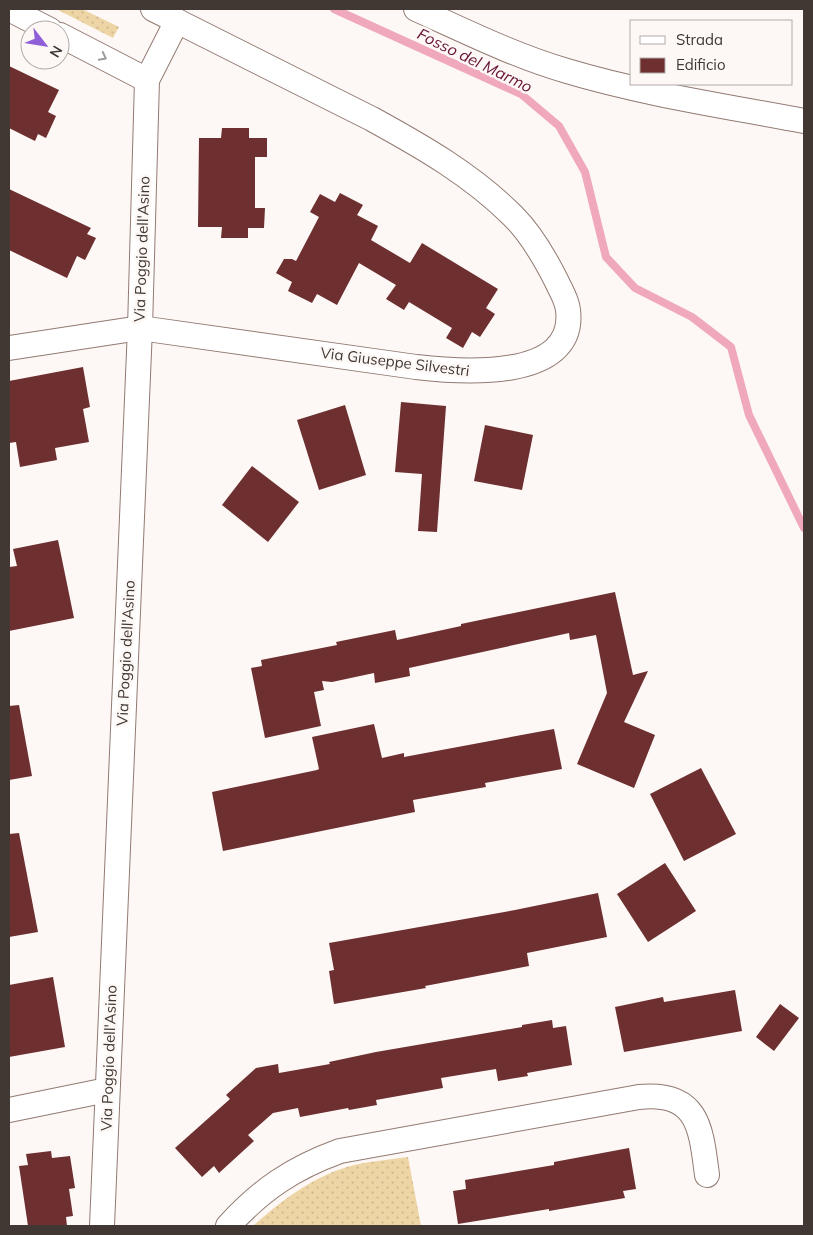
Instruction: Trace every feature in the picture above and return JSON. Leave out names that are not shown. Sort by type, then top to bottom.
[{"type":"street","points":[[9,9],[30,20]]},
{"type":"street","name":"Via Giuseppe Silvestri","points":[[9,348],[140,328],[416,367],[449,371],[476,371],[524,364],[546,356],[560,343],[566,332],[568,310],[565,298],[546,259],[514,217],[468,177],[404,136],[153,9]]},
{"type":"street","points":[[416,9],[508,49],[565,71],[639,90],[804,121]]},
{"type":"street","points":[[70,40],[147,80],[177,21]]},
{"type":"street","name":"Via Poggio dell'Asino","points":[[102,1226],[140,328],[147,80]]},
{"type":"street","points":[[9,1110],[107,1090]]},
{"type":"street","points":[[228,1226],[258,1197],[282,1178],[304,1166],[340,1151],[639,1097],[658,1096],[667,1098],[681,1104],[688,1110],[697,1121],[700,1129],[707,1175]]},
{"type":"shaded area","points":[[56,9],[82,9],[119,27],[113,38]]},
{"type":"shaded area","points":[[408,1157],[421,1226],[253,1226],[297,1191],[321,1177],[362,1163]]},
{"type":"building","points":[[9,66],[59,90],[48,112],[56,116],[46,138],[38,134],[35,141],[9,128]]},
{"type":"building","points":[[222,128],[249,128],[249,138],[267,138],[267,157],[255,157],[255,208],[265,208],[264,228],[248,228],[248,238],[221,238],[222,227],[198,227],[199,138],[221,138]]},
{"type":"building","points":[[9,189],[91,228],[87,234],[96,238],[85,260],[77,256],[67,278],[9,250]]},
{"type":"building","points":[[340,193],[363,205],[357,215],[378,226],[371,240],[410,263],[422,243],[498,289],[486,308],[495,314],[480,337],[472,332],[463,348],[446,338],[452,328],[409,302],[404,310],[386,299],[396,285],[359,263],[337,305],[317,294],[312,303],[288,291],[292,282],[276,273],[284,259],[296,261],[319,217],[310,212],[320,194],[335,202]]},
{"type":"building","points":[[83,367],[90,407],[83,409],[89,442],[55,448],[57,460],[20,467],[16,442],[9,443],[9,381]]},
{"type":"building","points":[[401,402],[446,406],[437,532],[418,531],[422,474],[395,472]]},
{"type":"building","points":[[345,405],[366,475],[319,490],[297,420]]},
{"type":"building","points":[[485,425],[533,435],[522,490],[474,481]]},
{"type":"building","points":[[252,466],[299,502],[268,542],[222,505]]},
{"type":"building","points":[[58,540],[74,618],[9,631],[9,567],[17,566],[13,549]]},
{"type":"building","points":[[615,592],[633,675],[648,671],[624,722],[655,735],[634,788],[577,764],[607,693],[596,635],[570,640],[569,633],[409,668],[410,676],[375,683],[374,673],[332,682],[322,681],[324,690],[314,692],[321,726],[265,738],[251,668],[262,666],[261,660],[337,645],[336,642],[395,630],[397,640],[461,626],[461,624]]},
{"type":"building","points":[[19,705],[32,776],[9,780],[9,706]]},
{"type":"building","points":[[374,724],[382,758],[404,753],[404,757],[554,729],[562,769],[485,783],[486,787],[413,800],[415,812],[223,851],[212,792],[317,770],[319,769],[312,737]]},
{"type":"building","points":[[701,768],[736,834],[684,861],[650,794]]},
{"type":"building","points":[[19,833],[38,932],[9,937],[9,834]]},
{"type":"building","points":[[665,863],[696,911],[648,942],[617,894]]},
{"type":"building","points":[[598,893],[607,937],[527,953],[529,966],[425,986],[426,988],[334,1004],[329,971],[334,970],[329,943],[515,910]]},
{"type":"building","points":[[53,977],[65,1047],[9,1057],[9,985]]},
{"type":"building","points":[[735,990],[742,1031],[624,1052],[615,1007],[663,997],[664,1002]]},
{"type":"building","points":[[780,1004],[799,1018],[774,1051],[756,1037]]},
{"type":"building","points":[[552,1020],[553,1028],[566,1026],[572,1065],[527,1073],[528,1076],[498,1081],[496,1069],[441,1078],[443,1088],[376,1100],[377,1105],[349,1110],[348,1108],[300,1117],[298,1108],[273,1113],[248,1135],[254,1141],[219,1173],[214,1166],[202,1177],[175,1148],[230,1099],[226,1095],[256,1068],[278,1064],[279,1073],[330,1064],[329,1062],[376,1052],[522,1027],[522,1025]]},
{"type":"building","points":[[629,1148],[636,1189],[623,1191],[625,1198],[458,1224],[453,1191],[466,1189],[465,1180],[554,1165],[554,1162]]},
{"type":"building","points":[[51,1151],[52,1158],[70,1156],[75,1188],[69,1189],[73,1216],[66,1217],[67,1226],[28,1226],[19,1166],[28,1165],[26,1154]]},
{"type":"waterway","name":"Fosso del Marmo","points":[[334,9],[521,94],[559,126],[585,172],[606,257],[635,288],[692,317],[731,347],[749,415],[804,528]]}]
